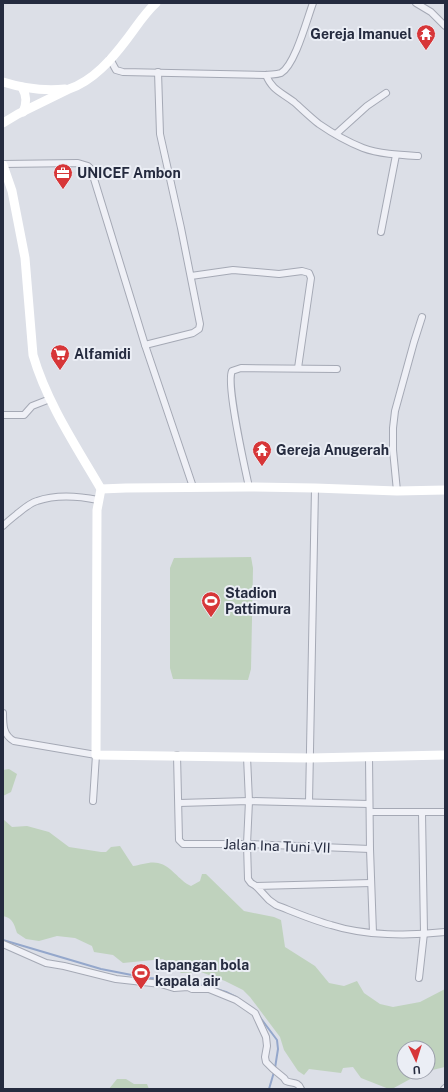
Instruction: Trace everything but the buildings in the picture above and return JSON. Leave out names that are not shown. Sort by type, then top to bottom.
[{"type":"street","points":[[3,123],[69,89],[78,86],[85,81],[110,59],[128,38],[147,11],[156,3]]},
{"type":"street","points":[[110,59],[114,67],[119,71],[266,75],[279,74],[287,67],[296,49],[313,3]]},
{"type":"street","points":[[416,3],[431,12],[445,26]]},
{"type":"street","points":[[145,345],[193,333],[199,329],[200,324],[160,134],[158,72]]},
{"type":"street","points":[[266,75],[271,85],[320,124],[336,134],[364,148],[396,154],[418,156]]},
{"type":"street","points":[[3,82],[22,87],[57,90],[69,89]]},
{"type":"street","points":[[22,87],[26,98],[23,112]]},
{"type":"street","points":[[336,134],[367,106],[386,93]]},
{"type":"street","points":[[381,232],[396,154]]},
{"type":"street","points":[[93,801],[96,755],[96,591],[98,500],[101,489],[50,399],[33,355],[25,258],[12,191],[3,164],[78,163],[88,166],[91,169],[145,345],[193,487]]},
{"type":"street","points":[[191,276],[233,270],[279,274],[302,271],[309,273],[311,278],[298,368]]},
{"type":"street","points":[[397,491],[392,450],[395,416],[422,317]]},
{"type":"street","points":[[249,487],[241,451],[232,396],[231,374],[235,369],[241,368],[337,368]]},
{"type":"street","points":[[3,415],[24,415],[32,406],[50,399]]},
{"type":"street","points":[[101,489],[249,487],[397,491],[445,490]]},
{"type":"street","points":[[309,802],[315,488]]},
{"type":"street","points":[[3,526],[28,506],[37,501],[54,497],[68,496],[78,496],[98,500]]},
{"type":"street","points":[[3,713],[3,726],[7,736],[14,741],[96,755],[310,758],[445,755]]},
{"type":"street","points":[[177,755],[179,802],[249,801],[369,804]]},
{"type":"street","points":[[247,757],[249,801],[247,844],[248,879],[251,884],[256,886],[269,900],[276,905],[333,926],[373,933],[445,932]]},
{"type":"street","points":[[370,757],[369,804],[373,933]]},
{"type":"street","name":"Jalan Ina Tuni VII","points":[[179,802],[179,840],[184,844],[247,844],[370,849]]},
{"type":"street","points":[[370,812],[445,812]]},
{"type":"street","points":[[419,978],[424,933],[422,813]]},
{"type":"street","points":[[256,886],[371,883]]},
{"type":"street","points":[[3,944],[46,963],[116,979],[161,984],[174,988],[188,987],[209,989],[236,1000],[255,1013],[259,1020],[266,1037],[266,1062],[286,1081],[296,1083],[301,1089]]},
{"type":"green space","points":[[251,557],[253,568],[251,669],[248,680],[173,679],[170,668],[170,568],[174,558]]},
{"type":"green space","points":[[9,769],[17,774],[11,792],[3,796],[3,770]]},
{"type":"green space","points":[[3,819],[12,827],[27,826],[49,832],[69,847],[106,852],[111,847],[120,846],[133,866],[152,862],[158,863],[167,867],[191,886],[200,881],[202,874],[206,874],[244,911],[274,917],[281,920],[285,947],[315,966],[329,983],[344,986],[357,981],[364,993],[380,1004],[393,1007],[420,1002],[445,989],[445,1067],[436,1069],[436,1040],[396,1040],[396,1080],[408,1080],[392,1089],[361,1078],[353,1067],[343,1068],[341,1073],[309,1069],[304,1075],[298,1071],[284,1050],[280,1037],[243,990],[201,972],[181,973],[163,959],[123,963],[113,955],[94,952],[92,946],[75,938],[57,936],[39,941],[26,939],[17,933],[14,924],[9,918],[3,916]]},
{"type":"green space","points":[[117,1079],[126,1079],[134,1084],[147,1084],[149,1089],[109,1089]]},
{"type":"waterway","points":[[3,940],[101,969],[147,978],[170,979],[208,986]]},
{"type":"waterway","points":[[216,989],[236,997]]},
{"type":"waterway","points":[[259,1016],[277,1040],[278,1049],[275,1068]]},
{"type":"waterway","points":[[269,1089],[274,1072]]},
{"type":"place","name":"Gereja Imanuel","points":[[426,51]]},
{"type":"place","name":"UNICEF Ambon","points":[[63,190]]},
{"type":"place","name":"Alfamidi","points":[[60,371]]},
{"type":"place","name":"Gereja Anugerah","points":[[262,467]]},
{"type":"place","name":"Stadion Pattimura","points":[[211,618]]},
{"type":"place","name":"lapangan bola kapala air","points":[[141,990]]}]
